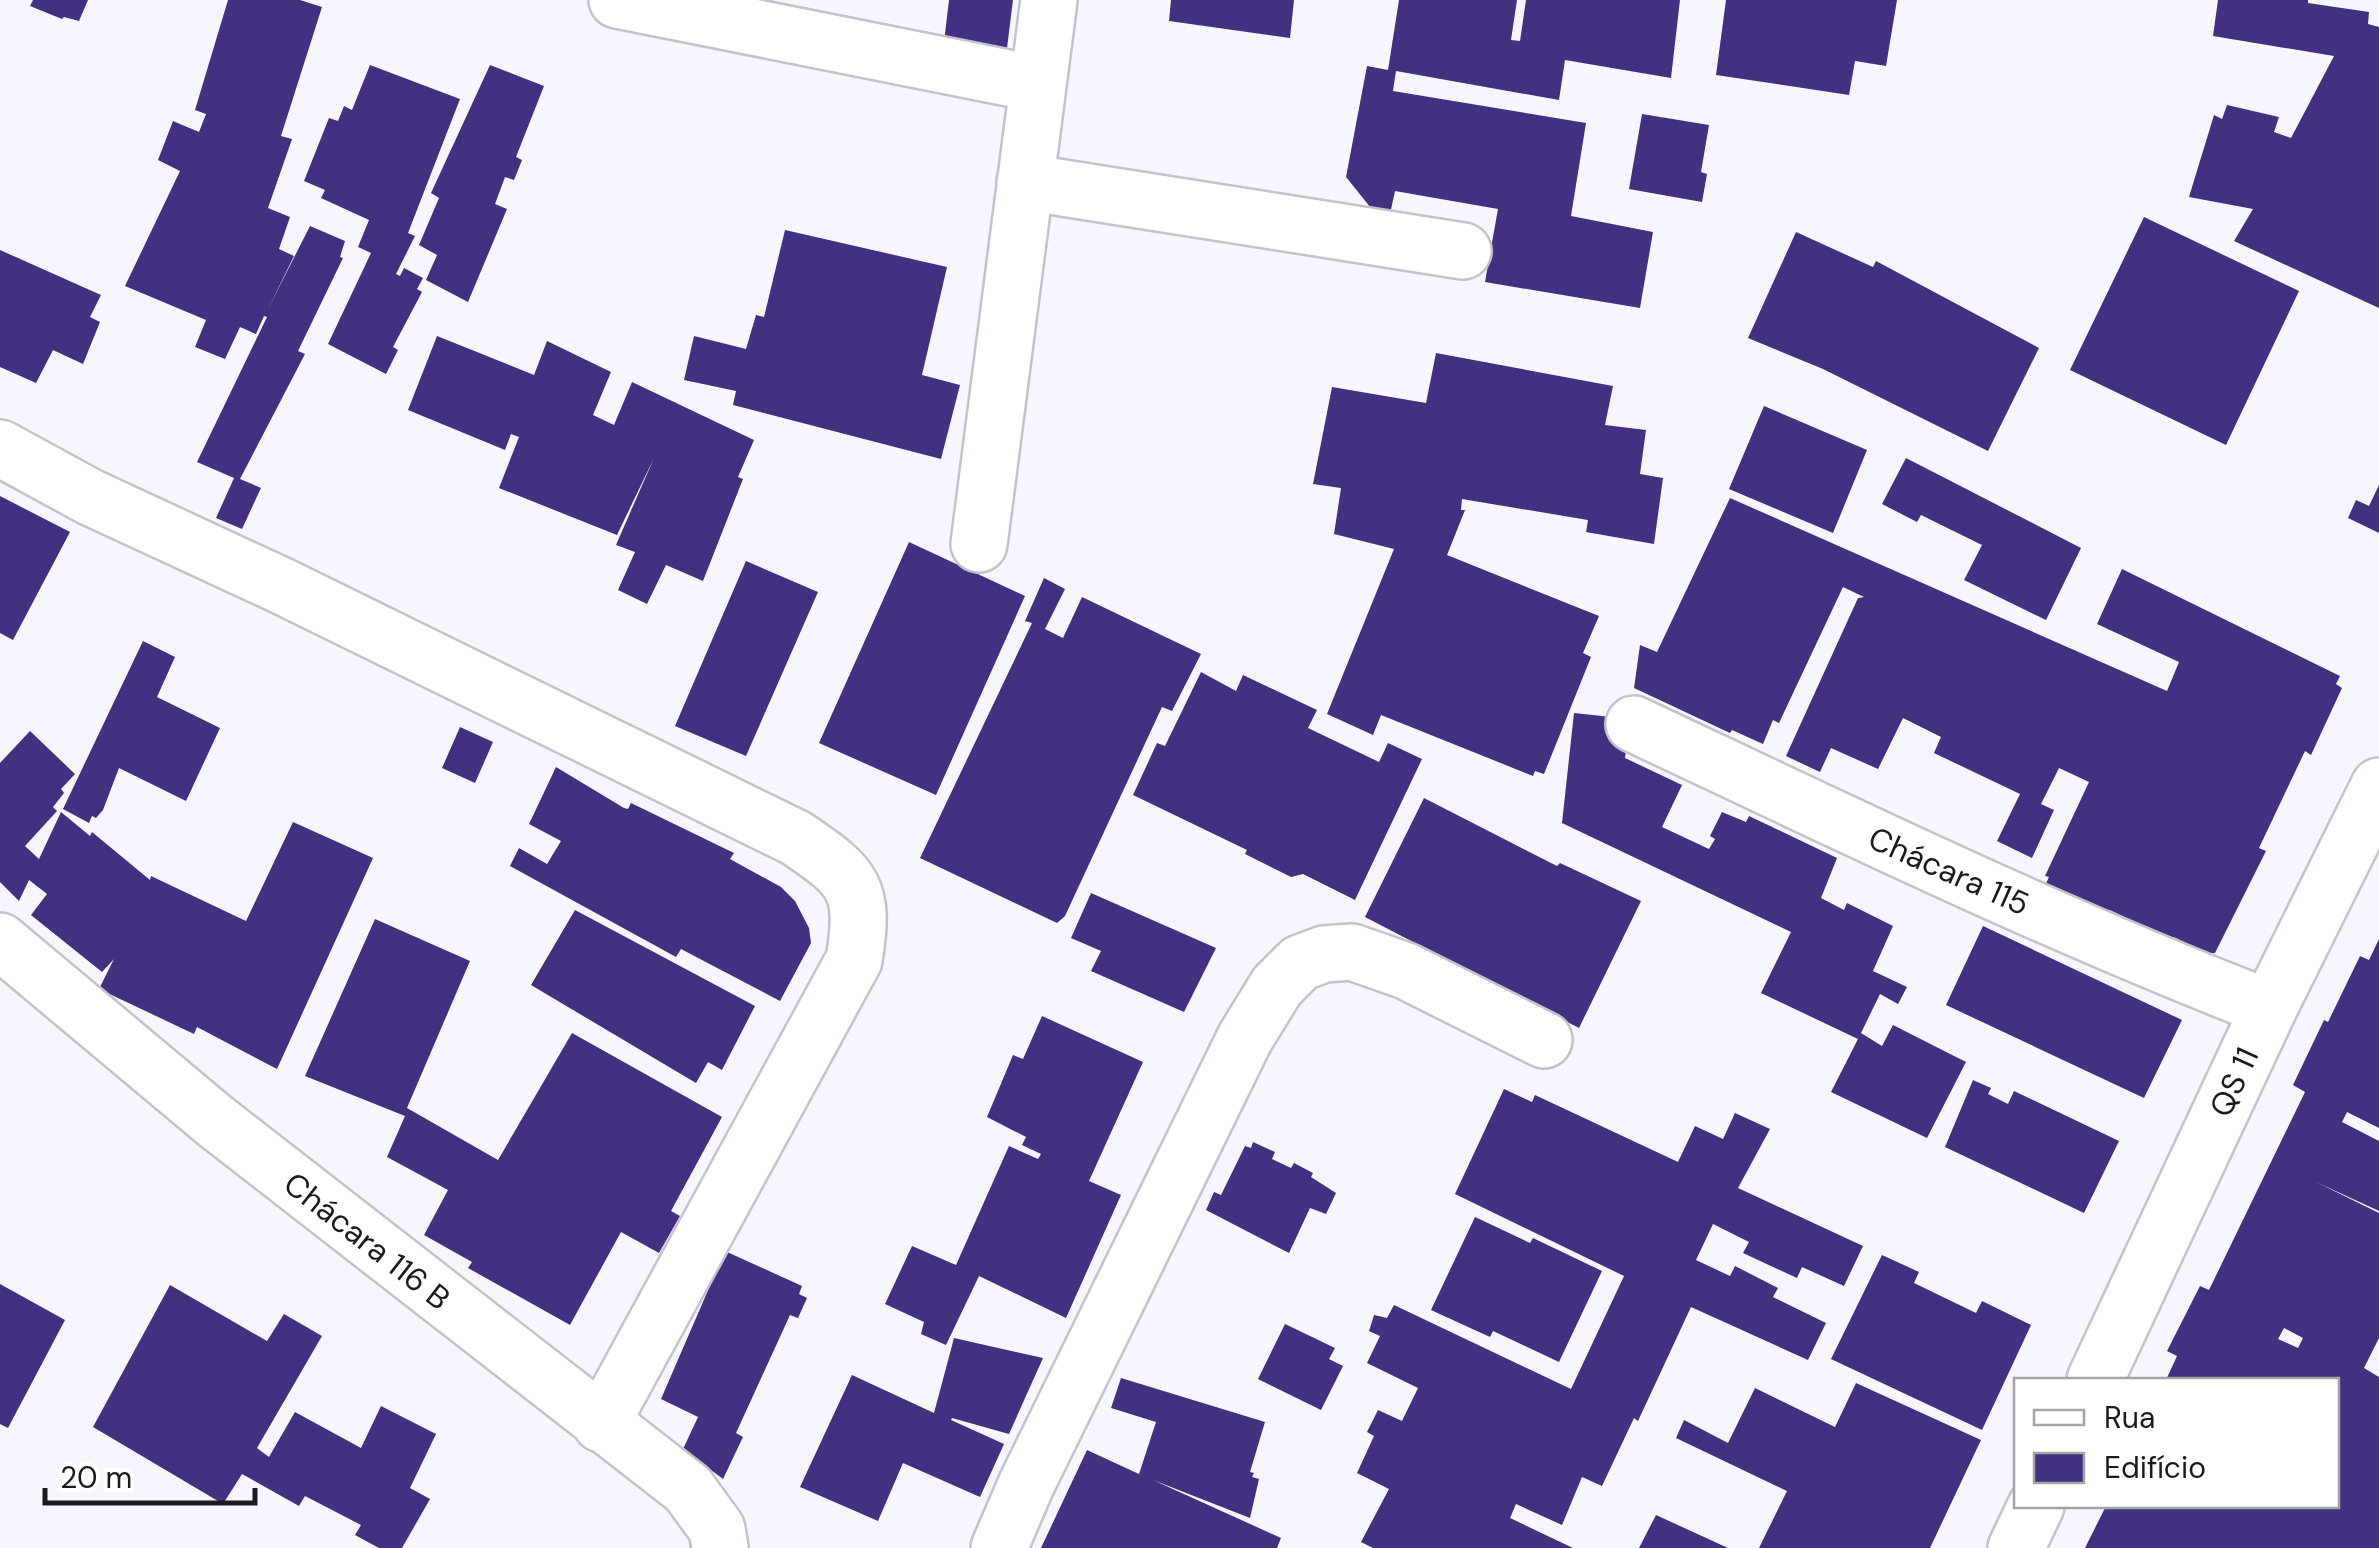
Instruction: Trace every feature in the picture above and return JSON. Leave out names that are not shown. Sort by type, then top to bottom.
[{"type":"street","points":[[617,0],[1038,84]]},
{"type":"street","points":[[979,544],[1048,0]]},
{"type":"street","points":[[1025,182],[1463,251]]},
{"type":"street","points":[[0,448],[90,497],[282,586],[796,838],[836,864],[851,883],[858,902],[860,927],[854,960],[602,1424]]},
{"type":"street","name":"Chácara 115","points":[[1634,724],[1952,874],[2269,1008]]},
{"type":"street","name":"QS 11","points":[[2096,1378],[2269,1008],[2379,786]]},
{"type":"street","name":"Chácara 116 B","points":[[0,940],[215,1121],[688,1489],[717,1529],[720,1548]]},
{"type":"street","points":[[999,1548],[1026,1485],[1245,1038],[1277,986],[1300,963],[1324,954],[1352,952],[1381,961],[1544,1040]]},
{"type":"street","points":[[2016,1548],[2035,1508]]},
{"type":"building","points":[[33,0],[88,0],[79,21],[62,19],[30,6]]},
{"type":"building","points":[[228,0],[300,0],[322,7],[281,136],[292,139],[268,208],[290,217],[279,249],[294,256],[267,311],[310,226],[345,241],[340,257],[343,258],[298,351],[305,354],[240,479],[261,488],[242,529],[216,518],[234,478],[197,462],[267,317],[264,316],[256,334],[240,327],[225,359],[195,347],[206,320],[125,286],[180,171],[158,160],[173,121],[199,132],[206,114],[195,110]]},
{"type":"building","points":[[949,0],[1013,0],[1007,48],[944,42]]},
{"type":"building","points":[[1171,0],[1294,0],[1290,38],[1169,21]]},
{"type":"building","points":[[1399,0],[1517,0],[1511,40],[1520,41],[1526,0],[1680,0],[1671,78],[1565,60],[1559,100],[1396,71],[1393,91],[1586,123],[1571,216],[1653,232],[1640,308],[1485,282],[1498,209],[1395,191],[1388,223],[1383,223],[1346,177],[1367,66],[1388,70]]},
{"type":"building","points":[[1726,0],[1897,0],[1886,66],[1855,61],[1849,95],[1716,75]]},
{"type":"building","points":[[2218,0],[2308,0],[2369,12],[2368,24],[2379,27],[2379,308],[2234,241],[2253,209],[2189,197],[2214,115],[2222,119],[2227,105],[2279,117],[2274,132],[2291,138],[2334,56],[2213,36]]},
{"type":"building","points":[[370,65],[460,99],[408,233],[415,236],[396,274],[400,276],[404,268],[423,278],[417,289],[422,292],[393,347],[398,350],[386,374],[328,344],[371,253],[358,247],[369,220],[321,198],[325,190],[304,181],[329,118],[338,121],[344,106],[352,110]]},
{"type":"building","points":[[490,65],[544,86],[516,157],[522,160],[514,180],[505,177],[495,204],[507,209],[468,302],[426,280],[437,255],[419,245],[439,198],[431,193]]},
{"type":"building","points":[[1642,114],[1709,125],[1701,172],[1707,174],[1702,202],[1629,189]]},
{"type":"building","points":[[2144,217],[2299,291],[2226,445],[2070,370]]},
{"type":"building","points":[[785,230],[947,267],[922,375],[960,385],[941,459],[733,405],[736,391],[684,380],[694,336],[746,349],[756,315],[764,317]]},
{"type":"building","points":[[1796,232],[1873,267],[1876,261],[2039,348],[1988,451],[1823,369],[1748,338]]},
{"type":"building","points":[[0,250],[101,295],[90,317],[100,322],[83,364],[53,350],[36,383],[0,367]]},
{"type":"building","points":[[437,336],[534,375],[547,341],[611,372],[593,415],[614,425],[632,382],[754,440],[703,581],[666,565],[647,604],[618,590],[635,552],[616,545],[654,458],[617,535],[499,488],[519,437],[511,434],[505,450],[408,410]]},
{"type":"building","points":[[1436,353],[1613,386],[1605,425],[1646,430],[1640,474],[1663,478],[1654,544],[1586,532],[1588,520],[1462,499],[1461,510],[1465,510],[1447,555],[1599,616],[1583,653],[1591,657],[1544,774],[1535,771],[1533,776],[1381,715],[1373,735],[1327,714],[1394,549],[1334,534],[1341,488],[1313,484],[1332,387],[1426,403]]},
{"type":"building","points":[[1764,406],[1867,450],[1833,533],[1729,489]]},
{"type":"building","points":[[1906,458],[2081,548],[2046,620],[1964,580],[1982,545],[1921,515],[1917,522],[1882,504]]},
{"type":"building","points":[[2379,485],[2379,533],[2348,518],[2356,500],[2369,506]]},
{"type":"building","points":[[0,496],[70,532],[13,640],[0,633]]},
{"type":"building","points":[[1730,498],[2167,691],[2179,662],[2097,624],[2122,569],[2340,676],[2336,684],[2342,688],[2311,755],[2305,751],[2259,848],[2266,851],[2215,953],[2205,953],[2174,937],[2172,941],[2110,910],[2104,926],[2040,896],[2049,877],[2045,876],[2089,782],[2059,768],[2041,804],[2054,810],[2032,858],[1997,841],[2020,794],[1934,753],[1941,737],[1903,718],[1878,769],[1831,748],[1820,772],[1786,756],[1858,598],[1864,597],[1843,587],[1779,723],[1773,720],[1763,744],[1732,730],[1730,733],[1634,688],[1640,645],[1657,652]]},
{"type":"building","points":[[909,542],[1025,596],[936,795],[819,743]]},
{"type":"building","points":[[746,561],[818,592],[746,756],[675,726]]},
{"type":"building","points":[[1044,578],[1065,589],[1045,629],[1063,638],[1082,597],[1201,654],[1172,711],[1162,707],[1065,916],[1057,923],[920,858],[1032,623],[1025,621]]},
{"type":"building","points":[[143,641],[175,657],[157,697],[220,728],[186,801],[119,768],[103,810],[96,818],[92,816],[89,823],[63,809]]},
{"type":"building","points":[[1201,672],[1236,691],[1243,675],[1317,710],[1308,728],[1379,762],[1388,743],[1422,759],[1355,900],[1303,874],[1291,877],[1245,854],[1247,850],[1133,795],[1157,743],[1165,746]]},
{"type":"building","points":[[1574,713],[1630,719],[1625,758],[1682,785],[1662,827],[1709,849],[1715,839],[1710,836],[1722,812],[1746,822],[1749,816],[1837,858],[1821,898],[1844,910],[1847,903],[1893,926],[1873,971],[1907,987],[1898,1004],[1880,994],[1861,1033],[1882,1046],[1893,1025],[1966,1062],[1927,1138],[1831,1092],[1858,1039],[1761,993],[1791,932],[1562,823]]},
{"type":"building","points":[[460,727],[493,742],[475,783],[442,768]]},
{"type":"building","points":[[30,731],[75,774],[61,789],[64,793],[53,807],[57,811],[25,846],[39,859],[61,812],[150,880],[151,876],[246,921],[293,822],[373,858],[277,1069],[197,1027],[194,1034],[99,989],[114,959],[102,972],[31,915],[47,894],[29,880],[19,901],[0,882],[0,763]]},
{"type":"building","points":[[556,767],[624,808],[628,809],[631,803],[734,853],[730,859],[781,887],[795,901],[809,928],[811,943],[780,1001],[681,949],[676,957],[510,866],[519,848],[547,864],[561,841],[529,824]]},
{"type":"building","points":[[1424,798],[1557,866],[1560,863],[1641,901],[1579,1028],[1365,917]]},
{"type":"building","points":[[1091,893],[1216,948],[1184,1012],[1091,971],[1101,951],[1071,938]]},
{"type":"building","points":[[575,910],[755,1006],[722,1070],[708,1062],[696,1083],[531,985]]},
{"type":"building","points":[[375,919],[470,961],[407,1108],[498,1160],[572,1033],[722,1117],[671,1211],[680,1216],[659,1253],[621,1232],[570,1325],[468,1268],[472,1262],[424,1235],[448,1190],[387,1157],[405,1116],[305,1076]]},
{"type":"building","points":[[1983,926],[2182,1020],[2144,1098],[1946,1005]]},
{"type":"building","points":[[2379,939],[2379,1128],[2347,1112],[2342,1122],[2379,1141],[2379,1211],[2316,1182],[2379,1213],[2379,1338],[2364,1368],[2379,1377],[2379,1548],[2085,1548],[2105,1508],[2339,1508],[2339,1378],[2167,1378],[2177,1356],[2167,1351],[2200,1286],[2209,1290],[2305,1092],[2293,1085],[2360,956],[2369,960]],"holes":[[[2284,1328],[2303,1338],[2298,1348],[2278,1339]]]},
{"type":"building","points":[[1042,1016],[1143,1062],[1089,1181],[1121,1195],[1066,1318],[979,1276],[946,1345],[921,1334],[924,1322],[885,1304],[912,1246],[956,1265],[1009,1146],[1038,1159],[1041,1154],[1022,1145],[1026,1137],[987,1117],[1013,1055],[1023,1059]]},
{"type":"building","points":[[1973,1080],[1991,1088],[1988,1094],[2008,1104],[2014,1091],[2119,1141],[2084,1213],[1945,1147]]},
{"type":"building","points":[[1504,1089],[1532,1102],[1535,1095],[1678,1162],[1695,1126],[1723,1139],[1735,1113],[1770,1129],[1738,1188],[1863,1246],[1844,1286],[1802,1267],[1797,1278],[1743,1253],[1749,1242],[1713,1224],[1696,1260],[1730,1276],[1735,1266],[1778,1288],[1773,1297],[1826,1323],[1808,1360],[1691,1307],[1638,1421],[1634,1418],[1602,1486],[1582,1477],[1562,1525],[1516,1504],[1510,1518],[1573,1548],[1373,1548],[1361,1542],[1389,1489],[1357,1473],[1374,1436],[1367,1432],[1378,1410],[1402,1421],[1418,1388],[1367,1363],[1380,1336],[1369,1331],[1374,1315],[1387,1318],[1394,1305],[1571,1389],[1624,1276],[1455,1194]]},
{"type":"building","points":[[1253,1142],[1275,1152],[1272,1159],[1291,1168],[1294,1163],[1313,1173],[1311,1177],[1336,1193],[1326,1214],[1310,1208],[1289,1253],[1206,1210],[1214,1192],[1221,1195],[1245,1146],[1251,1148]]},
{"type":"building","points":[[1475,1217],[1530,1243],[1533,1238],[1602,1271],[1559,1362],[1493,1331],[1490,1337],[1431,1310]]},
{"type":"building","points":[[725,1251],[802,1286],[799,1294],[807,1298],[798,1318],[790,1315],[736,1433],[743,1437],[723,1479],[683,1449],[698,1417],[661,1399]]},
{"type":"building","points":[[1882,1255],[1919,1272],[1914,1283],[1976,1313],[1982,1301],[2031,1325],[1982,1430],[1831,1359]]},
{"type":"building","points":[[0,1284],[65,1320],[8,1428],[0,1424]]},
{"type":"building","points":[[170,1285],[267,1341],[284,1314],[322,1336],[257,1448],[269,1457],[295,1412],[361,1448],[381,1406],[436,1434],[410,1488],[430,1499],[402,1548],[379,1548],[355,1535],[361,1525],[305,1496],[299,1506],[242,1474],[223,1504],[93,1427]]},
{"type":"building","points":[[1285,1324],[1335,1348],[1329,1359],[1343,1366],[1321,1410],[1258,1379]]},
{"type":"building","points":[[954,1338],[1043,1358],[1009,1434],[951,1420],[1004,1444],[980,1497],[903,1463],[878,1521],[800,1487],[852,1375],[934,1413]]},
{"type":"building","points":[[1121,1378],[1265,1422],[1250,1472],[1259,1479],[1250,1518],[1153,1480],[1281,1538],[1277,1548],[1041,1548],[1087,1450],[1139,1474],[1156,1422],[1111,1408]]},
{"type":"building","points":[[1856,1383],[1981,1440],[1930,1548],[1759,1548],[1787,1491],[1676,1438],[1684,1420],[1728,1443],[1755,1388],[1835,1427]]},
{"type":"building","points":[[1656,1515],[1728,1548],[1639,1548]]}]
